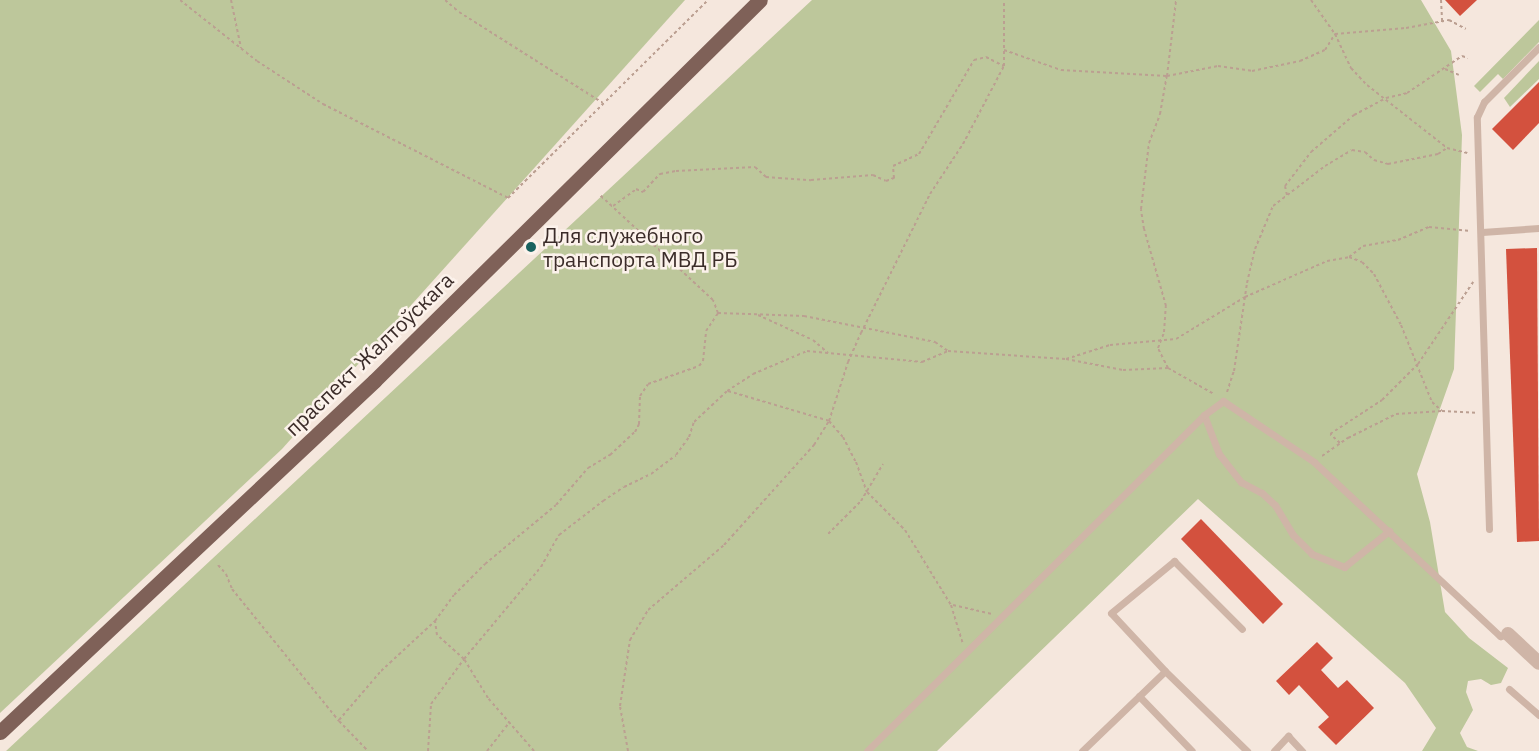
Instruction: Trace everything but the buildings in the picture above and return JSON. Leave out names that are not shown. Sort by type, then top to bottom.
[{"type":"main road","name":"праспект Жалтоўскага","points":[[0,732],[374,381],[760,0]]},
{"type":"street","points":[[1508,634],[1539,663]]},
{"type":"lane","points":[[1489,529],[1480,156],[1477,117],[1484,102],[1539,47]]},
{"type":"lane","points":[[1482,232],[1539,228]]},
{"type":"lane","points":[[867,751],[1204,415],[1223,401],[1314,462],[1500,636],[1508,634]]},
{"type":"lane","points":[[1204,415],[1219,454],[1241,482],[1262,493],[1275,505],[1293,535],[1312,554],[1344,567],[1389,531]]},
{"type":"lane","points":[[1242,629],[1174,561],[1111,613],[1165,671],[1247,751]]},
{"type":"lane","points":[[1082,751],[1165,671]]},
{"type":"lane","points":[[1509,689],[1539,715]]},
{"type":"lane","points":[[1139,696],[1192,751]]},
{"type":"lane","points":[[1274,751],[1288,736],[1302,751]]},
{"type":"path","points":[[180,0],[241,48],[323,104],[507,198],[708,0]]},
{"type":"path","points":[[231,0],[241,48]]},
{"type":"path","points":[[445,0],[459,12],[603,103]]},
{"type":"path","points":[[628,751],[620,706],[630,640],[648,610],[724,545],[814,445],[829,421],[850,356],[862,330],[930,194],[969,134],[1004,66],[1004,0]]},
{"type":"path","points":[[1168,368],[1158,348],[1164,332],[1166,306],[1144,230],[1141,208],[1149,143],[1160,114],[1167,76],[1176,0]]},
{"type":"path","points":[[1311,0],[1335,34],[1351,68],[1367,85],[1448,148],[1480,156]]},
{"type":"path","points":[[1441,0],[1442,21]]},
{"type":"path","points":[[1335,34],[1406,28],[1449,20],[1466,29]]},
{"type":"path","points":[[1004,50],[1061,70],[1167,76],[1218,66],[1252,71],[1281,66],[1325,50],[1335,34]]},
{"type":"path","points":[[1287,195],[1285,186],[1311,152],[1354,115],[1386,98],[1407,93],[1462,56],[1468,57]]},
{"type":"path","points":[[611,206],[636,189],[643,192],[660,174],[676,171],[755,167],[766,177],[811,180],[873,175],[886,181],[894,178],[893,165],[919,154],[974,60],[986,57],[1004,66]]},
{"type":"path","points":[[1445,69],[1459,75]]},
{"type":"path","points":[[428,751],[432,704],[464,659],[541,567],[559,535],[603,501],[624,487],[651,474],[676,455],[689,437],[694,422],[727,391],[753,374],[807,351],[922,362],[948,351],[1066,359],[1123,369],[1168,368],[1188,377],[1223,401],[1234,371],[1255,249],[1273,206],[1325,166],[1352,150],[1365,152],[1374,160],[1388,164],[1438,153],[1448,148]]},
{"type":"path","points":[[600,195],[713,300],[718,313]]},
{"type":"path","points":[[1066,359],[1110,345],[1176,339],[1245,297],[1327,261],[1349,256],[1363,246],[1398,240],[1429,227],[1482,232]]},
{"type":"path","points":[[1349,256],[1362,262],[1374,274],[1418,364],[1432,402],[1442,411]]},
{"type":"path","points":[[1340,443],[1330,434],[1382,400],[1418,364],[1446,318],[1483,272]]},
{"type":"path","points":[[718,313],[804,316],[862,330],[935,342],[948,351]]},
{"type":"path","points":[[339,720],[381,670],[435,621],[454,595],[485,564],[556,505],[588,468],[610,454],[635,432],[639,424],[640,396],[648,384],[699,366],[703,361],[706,331],[718,313]]},
{"type":"path","points":[[755,313],[813,340],[828,353]]},
{"type":"path","points":[[727,391],[829,421],[843,437],[856,462],[867,492],[905,530],[951,605],[965,653]]},
{"type":"path","points":[[1314,462],[1340,443],[1396,414],[1442,411],[1486,414]]},
{"type":"path","points":[[828,534],[867,492],[883,464]]},
{"type":"path","points":[[218,565],[226,574],[232,589],[339,720],[368,751]]},
{"type":"path","points":[[951,605],[1002,616]]},
{"type":"path","points":[[435,621],[437,635],[464,659],[488,698],[534,751]]},
{"type":"path","points":[[487,751],[510,722]]},
{"type":"green space","points":[[0,0],[685,0],[282,449],[0,713]]},
{"type":"green space","points":[[812,0],[1421,0],[1451,51],[1462,135],[1454,369],[1417,474],[1430,522],[1445,612],[1469,638],[1508,668],[1501,683],[1491,685],[1481,679],[1468,681],[1466,692],[1473,710],[1460,733],[1467,747],[1478,751],[1422,751],[1436,728],[1405,683],[1198,499],[937,751],[6,751]]},
{"type":"green space","points":[[1539,20],[1539,42],[1503,79],[1498,74],[1480,92],[1474,86]]},
{"type":"green space","points":[[1539,61],[1539,79],[1510,107],[1504,98]]},
{"type":"place","name":"Для служебного транспорта МВД РБ","points":[[531,247]]}]
